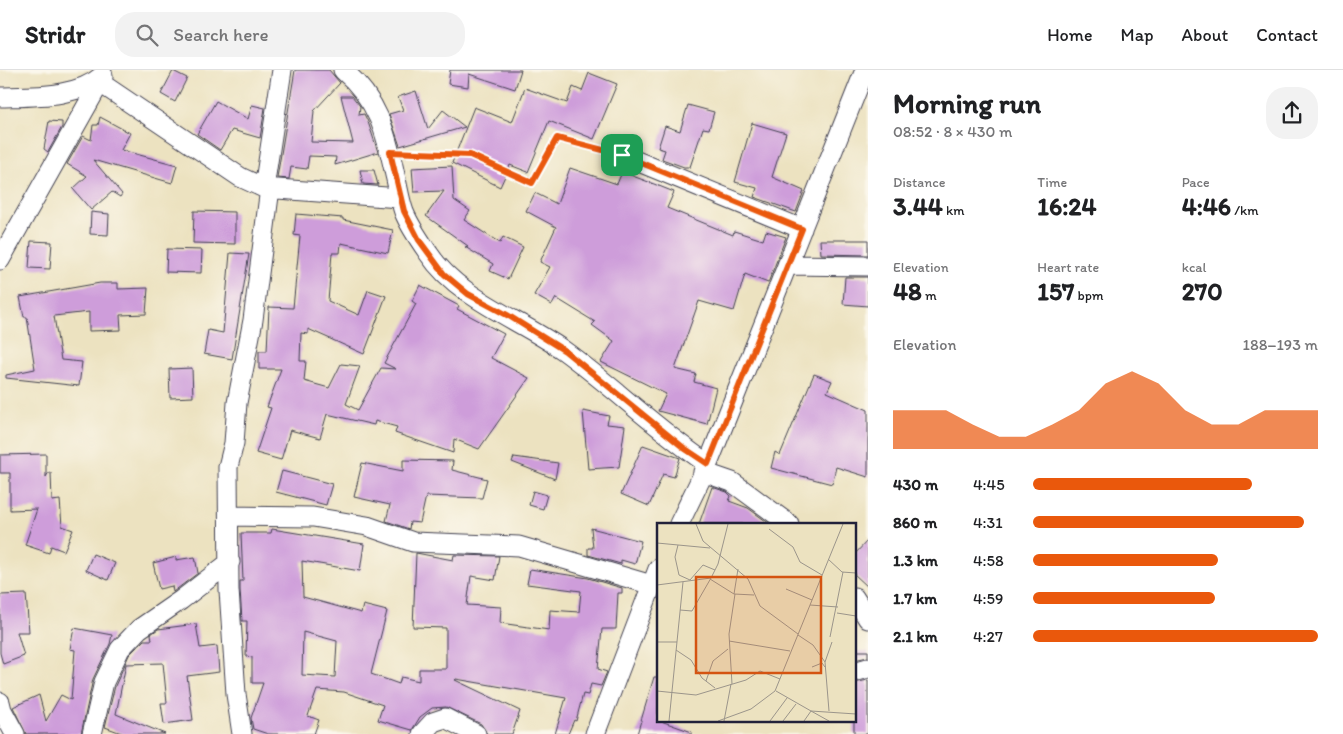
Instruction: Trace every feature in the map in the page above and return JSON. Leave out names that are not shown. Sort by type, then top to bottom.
[{"type":"street","points":[[242,734],[236,694],[229,590],[230,516],[228,467],[234,443],[237,403],[253,320],[282,70]]},
{"type":"street","points":[[343,70],[362,87],[379,115],[404,211],[419,240],[444,274],[456,285],[565,351],[706,468],[732,482],[788,523]]},
{"type":"street","points":[[679,523],[706,468],[865,70]]},
{"type":"street","points":[[103,76],[240,177],[267,188],[400,198]]},
{"type":"street","points":[[0,97],[58,94],[75,90],[103,76]]},
{"type":"street","points":[[0,260],[103,76]]},
{"type":"street","points":[[622,155],[802,229]]},
{"type":"street","points":[[787,266],[868,266]]},
{"type":"street","points":[[230,516],[313,516],[367,526],[413,542],[519,546],[655,577],[595,734]]},
{"type":"street","points":[[92,734],[104,682],[120,650],[139,629],[182,600],[230,562]]},
{"type":"street","points":[[856,601],[868,618]]},
{"type":"street","points":[[0,702],[2,710],[16,734]]},
{"type":"street","points":[[422,734],[433,722],[444,718],[476,734]]},
{"type":"path","points":[[390,152],[470,155],[532,183],[557,138],[622,155]]},
{"type":"building","points":[[295,70],[329,70],[340,83],[314,111],[311,142],[353,143],[341,96],[352,96],[360,106],[359,115],[364,114],[368,122],[378,152],[335,165],[336,157],[309,156],[307,169],[291,167],[289,179],[277,178]]},
{"type":"building","points":[[450,70],[521,70],[515,89],[469,74],[468,87],[448,84]]},
{"type":"building","points":[[173,71],[187,78],[175,102],[161,94]]},
{"type":"building","points":[[589,73],[617,84],[594,139],[549,121],[528,172],[510,165],[500,187],[452,163],[474,107],[512,122],[525,88],[567,103],[573,87],[582,91]]},
{"type":"building","points":[[416,91],[428,129],[443,110],[465,127],[400,146],[389,114],[403,110],[398,97]]},
{"type":"building","points":[[216,101],[248,119],[252,105],[265,108],[260,138],[232,130],[220,150],[197,134]]},
{"type":"building","points":[[688,105],[714,112],[709,129],[703,128],[690,167],[684,167],[662,159],[665,150],[658,148],[665,126],[680,131]]},
{"type":"building","points":[[100,117],[130,133],[121,150],[177,165],[172,183],[93,160],[122,194],[120,197],[112,192],[91,210],[73,189],[87,176],[67,164],[83,136],[91,140],[93,125],[98,125]]},
{"type":"building","points":[[49,121],[62,122],[62,127],[48,152],[44,149]]},
{"type":"building","points":[[752,123],[786,133],[772,177],[804,191],[796,212],[754,197],[757,188],[735,182]]},
{"type":"building","points":[[452,166],[454,200],[470,211],[464,220],[500,243],[503,237],[523,247],[508,279],[490,271],[493,264],[465,247],[468,246],[426,216],[444,191],[414,192],[412,168]]},
{"type":"building","points":[[570,168],[617,184],[622,172],[674,192],[667,208],[733,235],[734,231],[763,240],[766,231],[786,237],[768,283],[745,274],[734,311],[699,301],[675,369],[696,374],[694,382],[716,388],[707,424],[658,411],[666,394],[601,362],[614,341],[592,325],[595,322],[556,298],[552,305],[534,295],[550,267],[540,262],[556,227],[526,211],[535,193],[557,204]]},
{"type":"building","points":[[360,170],[374,170],[378,185],[363,184]]},
{"type":"building","points":[[194,211],[235,212],[235,244],[193,243]]},
{"type":"building","points":[[91,212],[109,214],[108,235],[90,234]]},
{"type":"building","points":[[296,214],[343,218],[343,220],[393,230],[388,253],[341,243],[340,253],[332,253],[328,301],[359,315],[368,290],[386,296],[364,354],[308,329],[308,334],[301,333],[300,361],[306,361],[304,381],[329,388],[341,364],[360,366],[346,404],[358,410],[381,368],[396,369],[384,363],[416,304],[412,301],[420,285],[459,306],[457,309],[504,334],[491,358],[529,378],[479,449],[454,439],[453,453],[395,433],[397,427],[375,421],[374,425],[327,414],[320,438],[290,430],[281,460],[256,453],[271,408],[267,407],[281,369],[259,369],[259,351],[267,351],[269,307],[293,308],[300,236],[294,235]]},
{"type":"building","points":[[820,240],[868,240],[868,255],[821,254]]},
{"type":"building","points":[[31,241],[52,242],[50,269],[29,268]]},
{"type":"building","points":[[167,249],[202,250],[201,273],[166,272]]},
{"type":"building","points":[[230,253],[249,254],[232,359],[204,354],[208,330],[223,333]]},
{"type":"building","points":[[845,277],[868,277],[868,306],[843,304]]},
{"type":"building","points":[[100,283],[118,283],[118,289],[148,288],[146,314],[120,315],[121,330],[89,331],[89,312],[54,316],[61,360],[82,362],[79,386],[6,378],[6,375],[35,369],[27,317],[24,317],[20,297]]},
{"type":"building","points":[[192,368],[193,397],[170,398],[169,369]]},
{"type":"building","points":[[814,374],[832,381],[827,392],[868,410],[868,477],[836,467],[832,484],[771,468],[775,452],[780,455]]},
{"type":"building","points":[[583,411],[609,416],[607,424],[625,426],[619,467],[588,469]]},
{"type":"building","points":[[643,445],[680,458],[674,477],[663,474],[649,506],[621,494]]},
{"type":"building","points":[[46,454],[46,477],[49,472],[51,473],[52,501],[60,500],[62,526],[73,530],[64,551],[51,546],[49,553],[25,545],[37,509],[10,510],[10,473],[0,473],[0,455]]},
{"type":"building","points":[[514,457],[558,463],[555,479],[512,462]]},
{"type":"building","points":[[403,460],[453,461],[452,470],[487,479],[482,498],[426,496],[420,523],[410,522],[409,529],[386,521],[390,505],[354,497],[362,463],[403,471]]},
{"type":"building","points":[[282,471],[332,484],[326,505],[276,492]]},
{"type":"building","points":[[712,487],[727,492],[731,496],[729,501],[748,508],[769,523],[699,523]]},
{"type":"building","points":[[533,491],[547,495],[543,509],[529,505]]},
{"type":"building","points":[[591,528],[641,541],[635,564],[621,560],[621,564],[588,555],[588,548],[593,548]]},
{"type":"building","points":[[272,529],[364,544],[360,571],[302,561],[303,597],[361,613],[363,605],[387,611],[371,674],[399,684],[401,677],[419,681],[419,669],[446,669],[446,628],[413,627],[416,553],[453,560],[454,555],[499,556],[495,580],[471,576],[467,605],[501,607],[500,623],[549,630],[550,610],[579,612],[581,591],[527,584],[530,569],[588,578],[622,588],[622,593],[618,593],[616,629],[602,629],[598,669],[607,672],[601,686],[591,684],[588,695],[583,694],[576,721],[574,720],[568,734],[555,734],[566,698],[456,679],[520,711],[512,734],[487,734],[481,724],[446,707],[432,708],[420,717],[412,730],[378,720],[383,705],[344,692],[317,690],[308,716],[319,720],[314,734],[268,734],[253,729],[251,718],[263,683],[252,683],[252,657],[246,656],[247,621],[242,621],[240,590],[240,581],[243,581],[241,533],[271,533]],"holes":[[[303,632],[337,641],[335,677],[302,675]]]},
{"type":"building","points":[[868,540],[868,587],[856,576],[856,553]]},
{"type":"building","points":[[93,554],[115,563],[108,580],[86,570]]},
{"type":"building","points":[[176,557],[176,560],[195,557],[198,573],[173,592],[172,586],[159,589],[153,563]]},
{"type":"building","points":[[26,594],[29,632],[17,632],[24,656],[3,664],[0,653],[0,595]]},
{"type":"building","points":[[196,624],[200,648],[217,646],[219,672],[187,676],[193,720],[164,724],[161,703],[167,703],[163,663],[126,664],[116,714],[165,734],[124,734],[105,727],[115,686],[129,655],[144,640],[152,640],[151,634],[158,629]]},
{"type":"building","points":[[74,628],[112,635],[110,644],[93,679],[81,734],[26,734],[13,707],[39,695],[46,721],[61,695],[71,700],[75,650],[70,649]]},
{"type":"building","points":[[856,651],[868,651],[868,657],[856,660]]},
{"type":"building","points":[[654,677],[657,677],[657,722],[664,722],[692,732],[691,734],[637,734]]},
{"type":"building","points":[[868,680],[868,734],[854,734],[854,722],[856,722],[856,683]]},
{"type":"route","points":[[557,138],[622,155],[802,229],[708,464],[684,448],[565,351],[509,316],[468,294],[444,274],[419,240],[404,211],[390,152],[470,155],[532,183],[557,138]]}]
